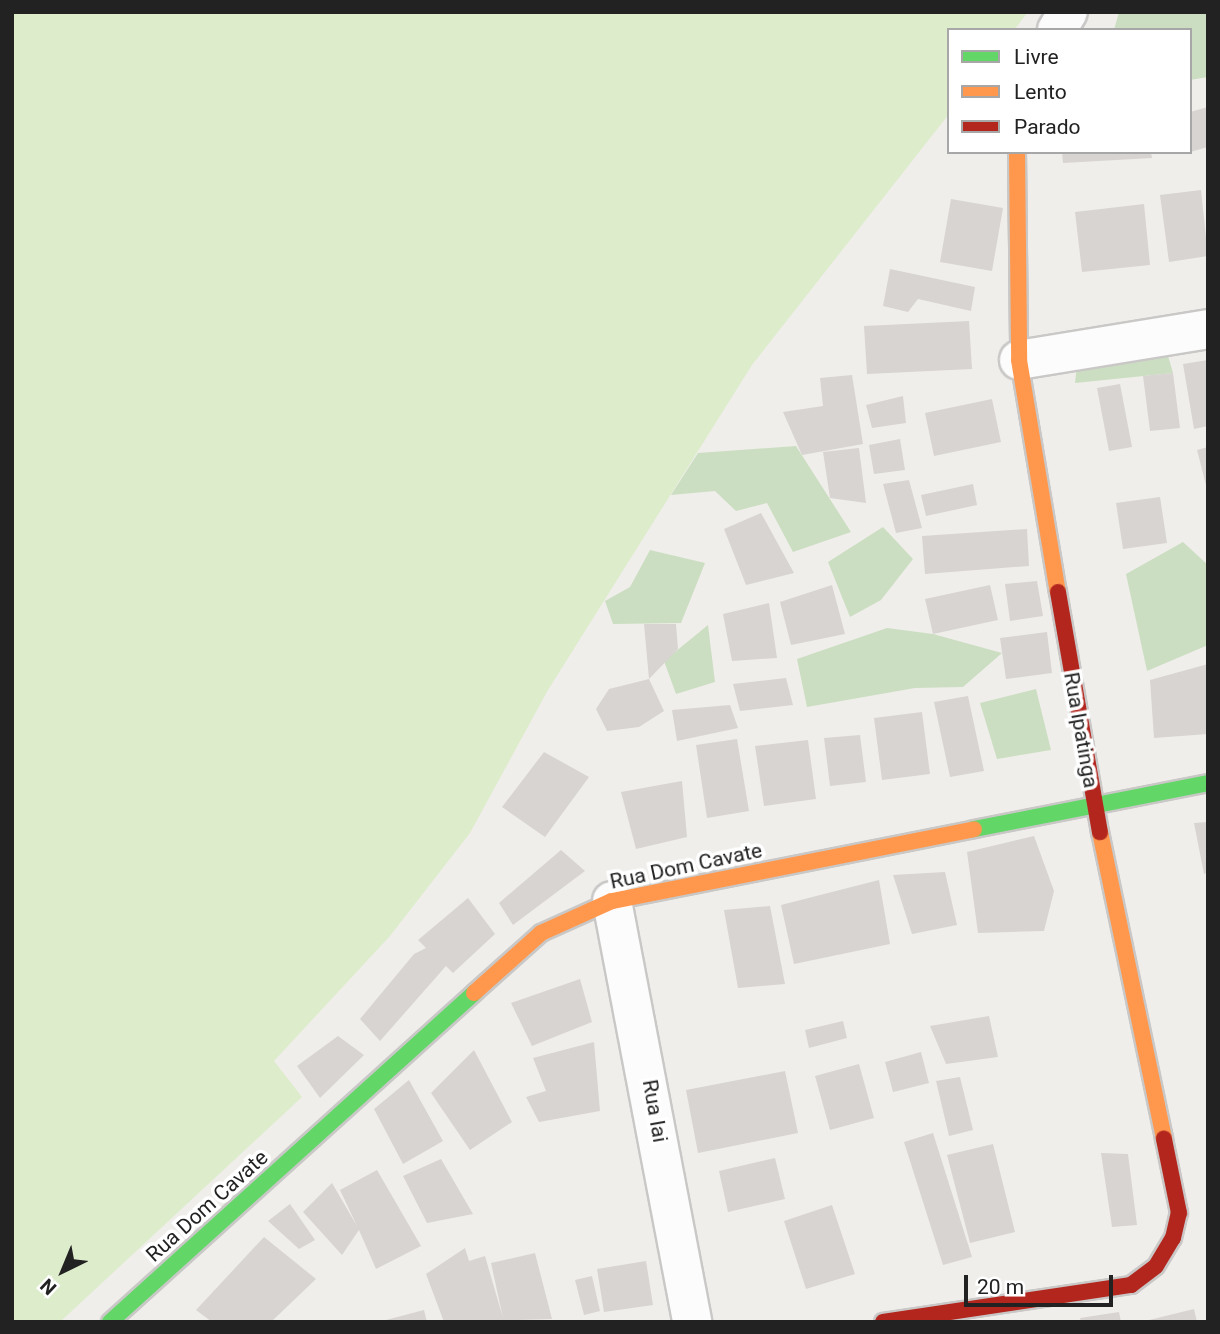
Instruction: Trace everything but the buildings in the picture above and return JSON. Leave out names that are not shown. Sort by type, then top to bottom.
[{"type":"street","points":[[1058,28],[1068,12]]},
{"type":"street","name":"Rua Ipatinga","points":[[883,1322],[1131,1285],[1156,1266],[1173,1238],[1179,1213],[1094,804],[1019,360],[1017,154]]},
{"type":"street","points":[[1019,360],[1208,329]]},
{"type":"street","name":"Rua Dom Cavate","points":[[110,1322],[541,933],[612,901],[1208,783]]},
{"type":"street","name":"Rua Iai","points":[[612,901],[692,1322]]},
{"type":"green space","points":[[12,12],[1028,12],[1016,28],[947,28],[947,117],[752,365],[548,690],[470,833],[390,936],[274,1061],[302,1097],[60,1322],[12,1322]]},
{"type":"green space","points":[[1119,12],[1208,12],[1208,77],[1192,80],[1192,28],[1115,28]]},
{"type":"green space","points":[[1166,349],[1173,373],[1075,383],[1077,365]]},
{"type":"green space","points":[[796,446],[851,532],[793,552],[767,503],[736,511],[715,491],[671,495],[698,453]]},
{"type":"green space","points":[[883,527],[913,559],[881,600],[850,617],[828,562]]},
{"type":"green space","points":[[1183,542],[1208,565],[1208,645],[1147,671],[1126,574]]},
{"type":"green space","points":[[650,550],[705,563],[681,623],[613,624],[605,601],[630,587]]},
{"type":"green space","points":[[708,625],[715,682],[676,694],[664,661]]},
{"type":"green space","points":[[887,628],[933,634],[1002,653],[963,687],[915,688],[807,707],[797,659]]},
{"type":"green space","points":[[1036,689],[1051,750],[997,759],[980,703]]},
{"type":"traffic: fast","points":[[974,829],[1208,783]]},
{"type":"traffic: fast","points":[[110,1322],[474,993]]},
{"type":"traffic: slow","points":[[1017,154],[1019,360],[1058,592]]},
{"type":"traffic: slow","points":[[474,993],[541,933],[612,901],[974,829]]},
{"type":"traffic: slow","points":[[1100,832],[1164,1139]]},
{"type":"traffic: jam","points":[[1058,592],[1100,832]]},
{"type":"traffic: jam","points":[[883,1322],[1131,1285],[1156,1266],[1173,1238],[1179,1213],[1164,1139]]}]
